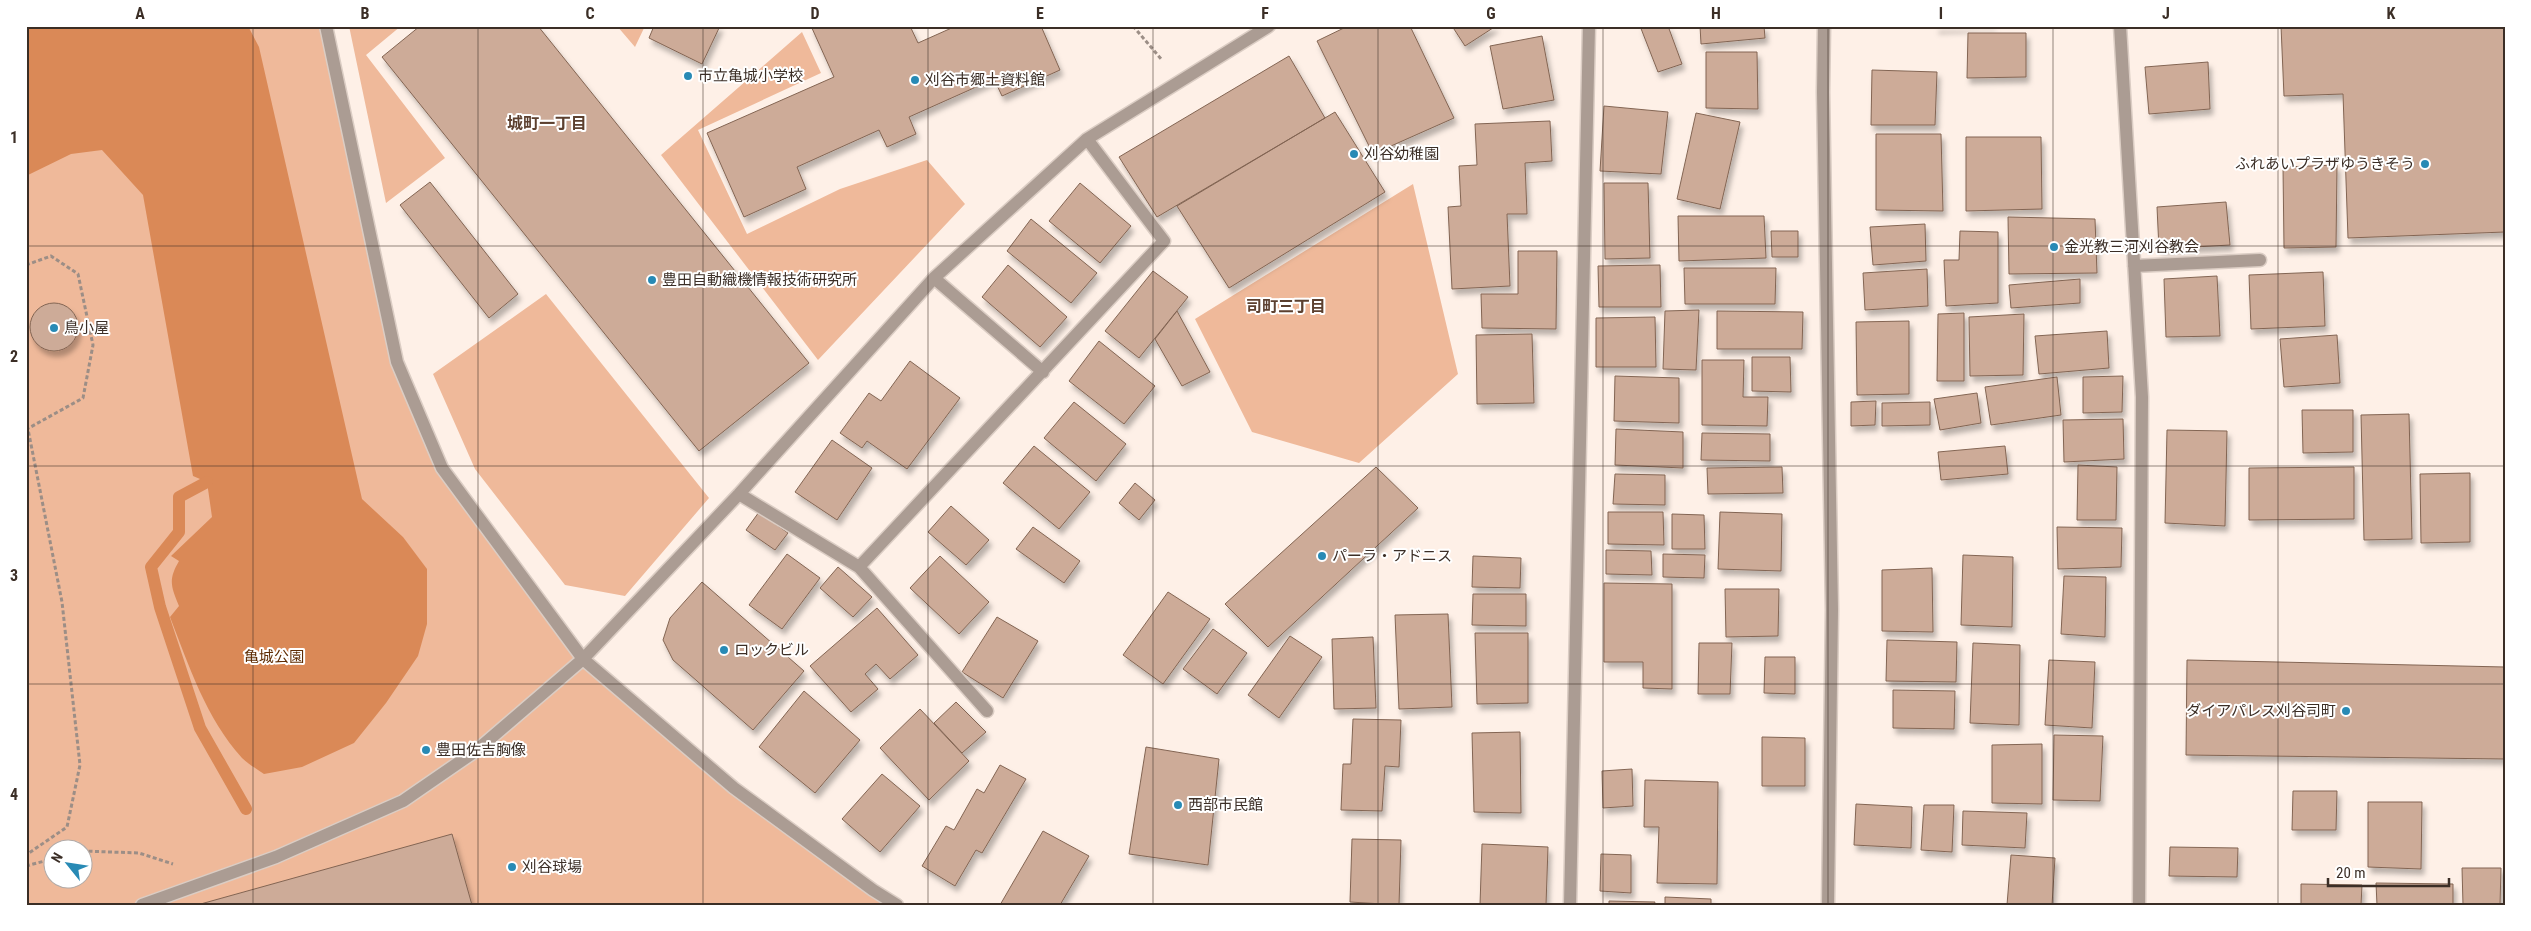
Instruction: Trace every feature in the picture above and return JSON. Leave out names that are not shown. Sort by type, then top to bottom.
[{"type":"street","points":[[326,26],[397,362],[442,468],[583,659],[734,788],[897,905]]},
{"type":"street","points":[[142,905],[276,857],[403,801],[477,750],[583,659],[739,494],[934,278],[1087,139],[1269,26]]},
{"type":"street","points":[[1570,905],[1589,26]]},
{"type":"street","points":[[1824,26],[1823,92],[1832,610],[1828,905]]},
{"type":"street","points":[[2120,26],[2142,397],[2139,905]]},
{"type":"street","points":[[858,567],[1164,241],[1087,139]]},
{"type":"street","points":[[2134,266],[2260,260]]},
{"type":"street","points":[[934,278],[1043,372]]},
{"type":"street","points":[[739,494],[858,567],[988,712]]},
{"type":"path","points":[[1132,26],[1181,81]]},
{"type":"path","points":[[26,265],[51,256],[78,274],[93,345],[83,398],[27,429]]},
{"type":"path","points":[[26,419],[62,602],[80,765],[67,827],[26,855]]},
{"type":"path","points":[[92,851],[139,853],[183,867],[211,881]]},
{"type":"path","points":[[26,866],[42,862]]},
{"type":"green space","name":"亀城公園","points":[[26,26],[326,26],[397,362],[442,468],[583,659],[734,788],[897,905],[26,905]]},
{"type":"green space","points":[[349,26],[401,26],[366,55],[445,158],[386,203]]},
{"type":"green space","points":[[617,26],[645,26],[635,47]]},
{"type":"green space","points":[[802,32],[821,73],[698,130],[747,234],[840,189],[927,160],[965,204],[818,360],[661,155]]},
{"type":"green space","points":[[1413,184],[1458,374],[1359,463],[1252,432],[1195,319]]},
{"type":"green space","points":[[546,294],[709,498],[625,596],[565,585],[475,469],[433,374]]},
{"type":"shaded area","points":[[26,26],[248,26],[259,47],[362,499],[403,537],[427,569],[427,624],[418,656],[386,703],[354,743],[302,767],[264,774],[242,758],[229,742],[208,709],[170,617],[179,606],[174,593],[172,578],[179,561],[171,556],[212,517],[207,482],[193,476],[143,195],[102,150],[71,154],[26,176]]},
{"type":"building","name":"豊田自動織機情報技術研究所","points":[[420,26],[538,26],[809,363],[699,451],[382,57]]},
{"type":"building","points":[[654,26],[720,26],[702,64],[649,38]]},
{"type":"building","points":[[811,26],[910,26],[918,43],[956,26],[1041,26],[1060,70],[1002,96],[994,79],[909,117],[916,134],[887,147],[879,130],[797,167],[806,189],[744,217],[707,133],[834,77]]},
{"type":"building","points":[[1348,26],[1410,26],[1454,118],[1373,154],[1317,41]]},
{"type":"building","points":[[1452,26],[1496,26],[1465,46]]},
{"type":"building","points":[[1640,26],[1668,26],[1682,64],[1658,72]]},
{"type":"building","points":[[1700,26],[1764,26],[1765,38],[1701,44]]},
{"type":"building","points":[[1936,26],[1993,26],[1936,28]]},
{"type":"building","name":"ふれあいプラザゆうきそう","points":[[2281,26],[2505,26],[2505,232],[2348,238],[2343,94],[2284,96]]},
{"type":"building","points":[[1968,33],[2026,33],[2026,77],[1967,78]]},
{"type":"building","points":[[1542,36],[1554,100],[1503,109],[1490,46]]},
{"type":"building","points":[[1706,52],[1757,52],[1758,109],[1706,108]]},
{"type":"building","points":[[1289,56],[1325,118],[1157,217],[1119,157]]},
{"type":"building","points":[[2208,62],[2210,109],[2149,114],[2145,67]]},
{"type":"building","points":[[1872,70],[1937,72],[1935,125],[1871,125]]},
{"type":"building","points":[[1604,106],[1668,112],[1661,174],[1600,171]]},
{"type":"building","points":[[1335,112],[1385,192],[1229,288],[1177,206]]},
{"type":"building","points":[[1696,113],[1740,122],[1720,209],[1677,199]]},
{"type":"building","points":[[1550,121],[1552,161],[1525,163],[1527,214],[1507,214],[1510,286],[1452,289],[1448,207],[1461,206],[1459,166],[1477,165],[1475,124]]},
{"type":"building","points":[[1876,134],[1941,134],[1943,211],[1876,210]]},
{"type":"building","points":[[1966,137],[2041,137],[2042,209],[1966,211]]},
{"type":"building","points":[[2337,165],[2336,247],[2284,248],[2283,167]]},
{"type":"building","points":[[430,182],[518,294],[489,318],[400,205]]},
{"type":"building","points":[[1080,183],[1131,226],[1100,263],[1049,221]]},
{"type":"building","points":[[1604,183],[1648,183],[1650,258],[1605,259]]},
{"type":"building","points":[[2226,202],[2230,245],[2159,249],[2157,207]]},
{"type":"building","points":[[1678,216],[1764,216],[1766,258],[1679,261]]},
{"type":"building","points":[[2008,217],[2095,219],[2097,273],[2009,274]]},
{"type":"building","points":[[1031,219],[1097,273],[1071,303],[1007,251]]},
{"type":"building","points":[[1925,224],[1926,261],[1873,265],[1870,227]]},
{"type":"building","points":[[1771,231],[1798,231],[1798,257],[1772,257]]},
{"type":"building","points":[[1960,231],[1998,232],[1998,303],[1946,306],[1944,260],[1959,260]]},
{"type":"building","points":[[1518,251],[1557,251],[1556,329],[1482,328],[1481,294],[1518,294]]},
{"type":"building","points":[[1008,265],[1067,317],[1040,347],[982,297]]},
{"type":"building","points":[[1660,265],[1661,307],[1599,307],[1598,266]]},
{"type":"building","points":[[1684,268],[1776,268],[1775,304],[1685,304]]},
{"type":"building","points":[[1927,269],[1928,306],[1865,310],[1863,273]]},
{"type":"building","points":[[1153,271],[1188,297],[1139,358],[1105,331]]},
{"type":"building","points":[[2323,272],[2325,326],[2251,329],[2249,275]]},
{"type":"building","points":[[2217,276],[2220,336],[2166,337],[2164,279]]},
{"type":"building","points":[[2080,279],[2080,303],[2011,308],[2009,285]]},
{"type":"building","name":"鳥小屋","points":[[54,303],[63,305],[71,310],[76,318],[78,327],[76,336],[71,344],[63,349],[54,351],[45,349],[37,344],[32,336],[30,327],[32,318],[37,310],[45,305]]},
{"type":"building","points":[[1699,310],[1696,370],[1663,369],[1665,311]]},
{"type":"building","points":[[1177,311],[1210,372],[1182,386],[1155,339]]},
{"type":"building","points":[[1717,311],[1803,312],[1802,349],[1717,349]]},
{"type":"building","points":[[1964,313],[1964,381],[1937,381],[1938,314]]},
{"type":"building","points":[[2024,314],[2023,375],[1970,376],[1969,317]]},
{"type":"building","points":[[1655,317],[1656,367],[1596,367],[1596,318]]},
{"type":"building","points":[[1909,321],[1909,394],[1857,395],[1856,322]]},
{"type":"building","points":[[2107,331],[2109,368],[2039,374],[2035,336]]},
{"type":"building","points":[[1532,334],[1534,403],[1477,404],[1476,335]]},
{"type":"building","points":[[2337,335],[2340,383],[2284,387],[2280,339]]},
{"type":"building","points":[[1099,341],[1155,386],[1124,424],[1069,381]]},
{"type":"building","points":[[1752,357],[1790,357],[1791,392],[1752,391]]},
{"type":"building","points":[[1702,360],[1744,360],[1743,397],[1768,397],[1767,426],[1702,425]]},
{"type":"building","points":[[910,361],[960,398],[907,469],[867,441],[862,448],[840,433],[869,393],[881,401]]},
{"type":"building","points":[[1615,376],[1679,378],[1679,423],[1614,421]]},
{"type":"building","points":[[2123,376],[2122,412],[2083,413],[2083,377]]},
{"type":"building","points":[[2057,377],[2061,415],[1991,425],[1985,387]]},
{"type":"building","points":[[1977,393],[1981,423],[1940,430],[1934,399]]},
{"type":"building","points":[[1876,401],[1875,425],[1851,426],[1851,402]]},
{"type":"building","points":[[1074,402],[1126,444],[1096,481],[1044,438]]},
{"type":"building","points":[[1930,402],[1930,425],[1882,426],[1882,403]]},
{"type":"building","points":[[2302,410],[2353,410],[2353,452],[2303,453]]},
{"type":"building","points":[[2409,414],[2412,539],[2364,540],[2361,415]]},
{"type":"building","points":[[2123,419],[2124,459],[2064,462],[2063,420]]},
{"type":"building","points":[[1616,429],[1683,432],[1683,468],[1615,465]]},
{"type":"building","points":[[2167,430],[2227,431],[2225,526],[2165,523]]},
{"type":"building","points":[[1702,433],[1770,434],[1770,461],[1701,460]]},
{"type":"building","points":[[832,440],[872,468],[837,520],[795,492]]},
{"type":"building","points":[[1034,446],[1090,492],[1059,529],[1003,483]]},
{"type":"building","points":[[2005,446],[2008,474],[1941,480],[1938,452]]},
{"type":"building","points":[[2078,465],[2117,467],[2116,520],[2077,520]]},
{"type":"building","name":"パーラ・アドニス","points":[[1376,467],[1418,508],[1268,647],[1225,604]]},
{"type":"building","points":[[1782,467],[1783,493],[1708,494],[1707,468]]},
{"type":"building","points":[[2354,467],[2354,519],[2249,520],[2249,468]]},
{"type":"building","points":[[2470,473],[2470,542],[2421,543],[2420,474]]},
{"type":"building","points":[[1615,474],[1665,475],[1665,505],[1613,504]]},
{"type":"building","points":[[1135,483],[1155,500],[1139,520],[1119,503]]},
{"type":"building","points":[[951,506],[989,540],[966,565],[928,532]]},
{"type":"building","points":[[759,512],[788,533],[775,550],[746,530]]},
{"type":"building","points":[[1608,512],[1663,512],[1664,545],[1608,544]]},
{"type":"building","points":[[1720,512],[1782,514],[1781,571],[1718,569]]},
{"type":"building","points":[[1672,514],[1704,515],[1705,549],[1672,549]]},
{"type":"building","points":[[1033,527],[1080,561],[1064,583],[1016,549]]},
{"type":"building","points":[[2057,527],[2122,528],[2121,567],[2058,569]]},
{"type":"building","points":[[1606,550],[1651,551],[1652,575],[1606,574]]},
{"type":"building","points":[[787,554],[820,578],[782,629],[749,605]]},
{"type":"building","points":[[1663,554],[1705,555],[1704,578],[1663,577]]},
{"type":"building","points":[[1963,555],[2013,557],[2012,627],[1961,625]]},
{"type":"building","points":[[940,556],[989,602],[959,634],[910,588]]},
{"type":"building","points":[[1473,556],[1521,558],[1520,588],[1472,587]]},
{"type":"building","points":[[838,567],[872,597],[853,617],[820,588]]},
{"type":"building","points":[[1932,568],[1933,632],[1882,631],[1882,570]]},
{"type":"building","points":[[2064,576],[2106,577],[2105,637],[2061,634]]},
{"type":"building","name":"ロックビル","points":[[702,582],[804,671],[753,730],[673,660],[663,640],[670,618]]},
{"type":"building","points":[[1604,583],[1672,584],[1672,689],[1643,688],[1643,662],[1604,662]]},
{"type":"building","points":[[1725,589],[1779,589],[1778,636],[1726,637]]},
{"type":"building","points":[[1168,592],[1210,619],[1163,684],[1123,655]]},
{"type":"building","points":[[1473,594],[1526,594],[1526,626],[1472,625]]},
{"type":"building","points":[[877,608],[918,655],[890,679],[876,664],[865,674],[878,689],[851,712],[810,666]]},
{"type":"building","points":[[1448,614],[1452,707],[1399,709],[1395,615]]},
{"type":"building","points":[[997,617],[1038,641],[1003,698],[962,672]]},
{"type":"building","points":[[1213,629],[1247,653],[1217,694],[1183,669]]},
{"type":"building","points":[[1475,633],[1528,633],[1528,703],[1477,704]]},
{"type":"building","points":[[1290,636],[1322,657],[1279,718],[1248,695]]},
{"type":"building","points":[[1373,637],[1376,708],[1334,709],[1332,639]]},
{"type":"building","points":[[1887,640],[1957,642],[1956,682],[1886,681]]},
{"type":"building","points":[[1699,643],[1732,643],[1730,694],[1698,694]]},
{"type":"building","points":[[1973,643],[2020,645],[2019,725],[1970,723]]},
{"type":"building","points":[[1765,657],[1795,657],[1795,694],[1764,693]]},
{"type":"building","points":[[2049,660],[2095,662],[2092,728],[2045,725]]},
{"type":"building","name":"ダイアパレス刈谷司町","points":[[2187,660],[2505,667],[2505,759],[2186,755]]},
{"type":"building","points":[[1893,690],[1955,691],[1954,729],[1893,728]]},
{"type":"building","points":[[804,691],[860,740],[815,793],[759,747]]},
{"type":"building","points":[[956,702],[986,732],[962,753],[934,723]]},
{"type":"building","points":[[920,709],[969,761],[929,800],[880,748]]},
{"type":"building","points":[[1353,719],[1401,720],[1399,767],[1385,766],[1382,811],[1341,810],[1343,764],[1351,764]]},
{"type":"building","points":[[1520,732],[1521,813],[1474,812],[1472,733]]},
{"type":"building","points":[[2054,735],[2103,736],[2100,801],[2053,800]]},
{"type":"building","points":[[1762,737],[1805,738],[1805,786],[1762,786]]},
{"type":"building","points":[[2042,744],[2042,804],[1992,803],[1992,745]]},
{"type":"building","points":[[1146,747],[1219,759],[1208,865],[1129,854]]},
{"type":"building","points":[[1000,765],[1026,779],[982,853],[976,850],[955,886],[922,866],[946,826],[954,830],[977,789],[984,793]]},
{"type":"building","points":[[1632,769],[1633,806],[1603,808],[1602,771]]},
{"type":"building","points":[[882,774],[920,806],[880,852],[842,819]]},
{"type":"building","points":[[1645,780],[1718,782],[1717,884],[1657,883],[1659,827],[1644,827]]},
{"type":"building","points":[[2293,791],[2337,791],[2336,830],[2292,830]]},
{"type":"building","points":[[2368,802],[2422,802],[2421,869],[2368,867]]},
{"type":"building","points":[[1856,804],[1912,807],[1911,848],[1854,845]]},
{"type":"building","points":[[1924,805],[1954,805],[1952,852],[1921,850]]},
{"type":"building","points":[[1963,811],[2027,813],[2025,848],[1962,845]]},
{"type":"building","points":[[1043,831],[1089,856],[1060,905],[1000,905]]},
{"type":"building","points":[[452,834],[472,905],[197,905]]},
{"type":"building","points":[[1352,839],[1401,840],[1399,905],[1350,902]]},
{"type":"building","points":[[1482,844],[1548,847],[1546,905],[1480,905]]},
{"type":"building","points":[[2170,847],[2238,848],[2237,877],[2169,876]]},
{"type":"building","points":[[1601,854],[1631,855],[1631,893],[1600,891]]},
{"type":"building","points":[[2011,855],[2055,858],[2052,905],[2007,905]]},
{"type":"building","points":[[2462,868],[2501,868],[2500,905],[2463,905]]},
{"type":"building","points":[[2376,883],[2453,884],[2453,905],[2377,905]]},
{"type":"building","points":[[2301,884],[2362,885],[2361,905],[2301,905]]},
{"type":"building","points":[[1665,897],[1711,899],[1711,905],[1665,905]]},
{"type":"building","points":[[1609,901],[1655,902],[1654,905],[1609,905]]},
{"type":"waterway","points":[[207,482],[179,497],[179,532],[151,567],[160,607],[200,728],[246,809]]},
{"type":"place","name":"市立亀城小学校","points":[[688,76]]},
{"type":"place","name":"刈谷市郷土資料館","points":[[915,80]]},
{"type":"place","name":"刈谷幼稚園","points":[[1354,154]]},
{"type":"place","name":"ふれあいプラザゆうきそう","points":[[2425,164]]},
{"type":"place","name":"金光教三河刈谷教会","points":[[2054,247]]},
{"type":"place","name":"豊田自動織機情報技術研究所","points":[[652,280]]},
{"type":"place","name":"鳥小屋","points":[[54,328]]},
{"type":"place","name":"パーラ・アドニス","points":[[1322,556]]},
{"type":"place","name":"ロックビル","points":[[724,650]]},
{"type":"place","name":"ダイアパレス刈谷司町","points":[[2346,711]]},
{"type":"place","name":"豊田佐吉胸像","points":[[426,750]]},
{"type":"place","name":"西部市民館","points":[[1178,805]]},
{"type":"place","name":"刈谷球場","points":[[512,867]]},
{"type":"district","name":"城町一丁目","points":[[547,123]]},
{"type":"district","name":"司町三丁目","points":[[1286,306]]}]
